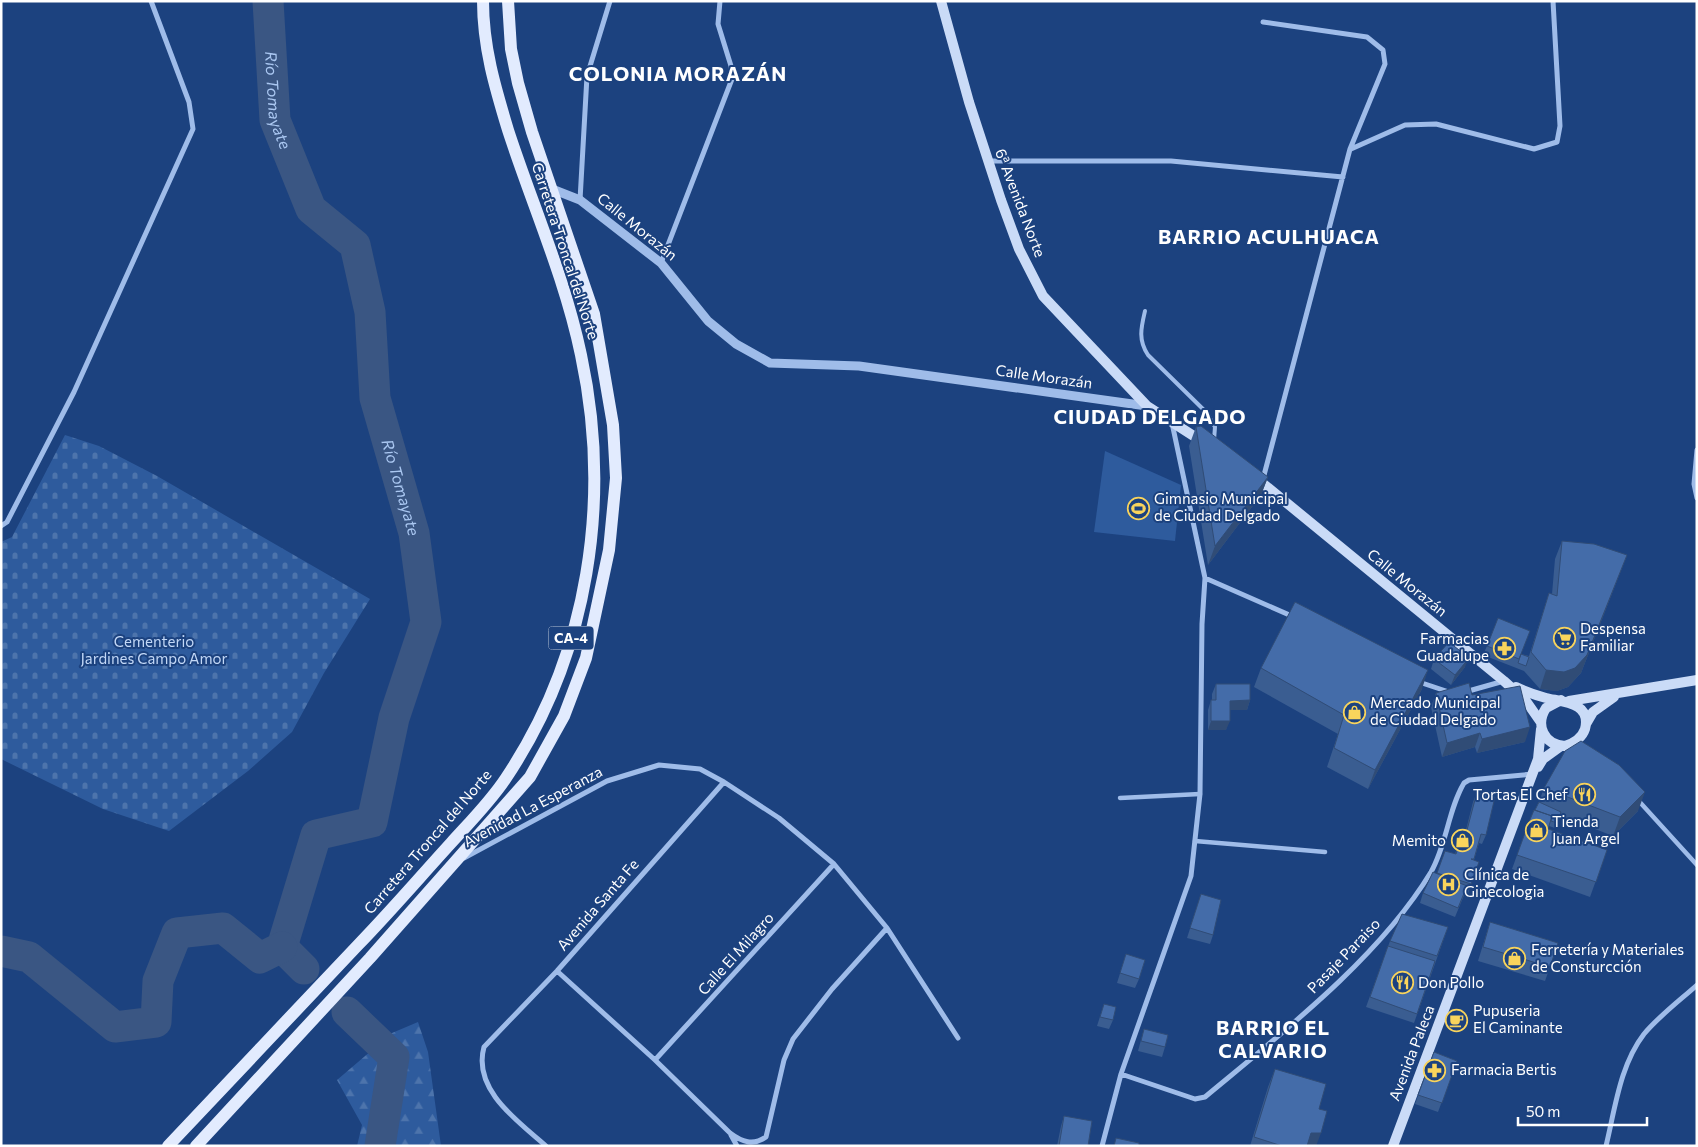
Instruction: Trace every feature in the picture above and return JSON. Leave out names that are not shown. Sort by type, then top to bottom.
[{"type":"main road","name":"Carretera Troncal del Norte","points":[[168,1146],[388,914],[491,798],[506,778],[544,710],[566,658],[584,587],[593,524],[595,459],[591,405],[577,336],[568,305],[526,186],[491,76],[484,34],[483,1]]},
{"type":"main road","name":"Carretera Troncal del Norte","points":[[196,1146],[457,862],[530,777],[564,716],[586,658],[609,550],[616,478],[614,425],[594,314],[532,132],[518,83],[511,48],[508,1]]},
{"type":"main road","name":"6ª Avenida Norte","points":[[941,1],[969,102],[1019,249],[1043,296],[1147,406]]},
{"type":"main road","name":"Calle Morazán","points":[[1147,406],[1214,449]]},
{"type":"main road","name":"Calle Morazán","points":[[1246,471],[1262,482],[1504,681],[1526,701],[1541,725]]},
{"type":"main road","points":[[1565,701],[1580,708],[1584,714],[1585,725],[1582,742],[1561,746],[1549,741],[1541,725],[1546,708],[1565,701],[1697,680]]},
{"type":"main road","name":"Calle Morazán","points":[[1504,681],[1527,692],[1565,701]]},
{"type":"main road","points":[[1585,725],[1590,716],[1602,704],[1624,693]]},
{"type":"main road","name":"Avenida Paleca","points":[[1393,1146],[1533,774],[1540,750],[1541,725]]},
{"type":"main road","name":"Avenida Paleca","points":[[1533,774],[1543,759],[1561,746]]},
{"type":"street","points":[[1,526],[7,522],[74,392],[193,129],[189,102],[151,1]]},
{"type":"street","points":[[580,200],[587,76],[610,1]]},
{"type":"street","points":[[661,263],[732,79],[731,66],[718,24],[720,1]]},
{"type":"street","points":[[1350,149],[1406,125],[1421,124],[1436,124],[1534,149],[1557,142],[1560,126],[1554,1]]},
{"type":"street","points":[[1262,22],[1367,37],[1383,50],[1385,64],[1350,149],[1262,482]]},
{"type":"street","points":[[988,161],[1171,161],[1342,177]]},
{"type":"street","name":"Calle Morazán","points":[[552,189],[580,200],[661,263],[708,321],[736,344],[770,363],[859,366],[1147,406]]},
{"type":"street","points":[[1102,1146],[1121,1074],[1191,876],[1200,794],[1202,624],[1205,578],[1171,420]]},
{"type":"street","points":[[1697,450],[1694,484],[1697,498]]},
{"type":"street","points":[[1205,578],[1300,621]]},
{"type":"street","points":[[1416,680],[1447,692],[1454,692]]},
{"type":"street","points":[[1461,692],[1504,681]]},
{"type":"street","name":"Avenidad La Esperanza","points":[[457,862],[602,783],[644,768],[665,765],[692,767],[724,782],[779,818],[834,864],[887,928],[958,1038]]},
{"type":"street","name":"Pasaje Paraiso","points":[[1121,1074],[1196,1100],[1205,1097],[1314,1004],[1402,914],[1435,864],[1464,783],[1469,780],[1533,774]]},
{"type":"street","name":"Avenida Santa Fe","points":[[546,1146],[502,1106],[493,1094],[488,1085],[483,1052],[488,1042],[557,971],[724,782]]},
{"type":"street","points":[[1631,793],[1697,865]]},
{"type":"street","points":[[1120,798],[1200,794]]},
{"type":"street","points":[[1195,841],[1325,852]]},
{"type":"street","name":"Calle El Milagro","points":[[655,1060],[834,864]]},
{"type":"street","points":[[730,1133],[748,1142],[757,1142],[766,1137],[782,1068],[793,1039],[832,990],[887,928]]},
{"type":"street","points":[[557,971],[655,1060],[730,1133],[737,1146]]},
{"type":"street","points":[[1606,1146],[1621,1082],[1637,1045],[1653,1024],[1697,985]]},
{"type":"lane","points":[[1145,311],[1140,332],[1142,346],[1148,356],[1208,413],[1215,427],[1214,449]]},
{"type":"green space","name":"Cementerio Jardines Campo Amor","points":[[65,435],[99,446],[157,476],[370,599],[324,673],[292,732],[248,771],[169,831],[103,809],[1,759],[1,542],[12,537]]},
{"type":"green space","name":"Gimnasio Municipal de Ciudad Delgado","points":[[1105,451],[1181,485],[1175,541],[1094,532]]},
{"type":"green space","points":[[418,1022],[428,1052],[441,1146],[357,1146],[362,1125],[337,1080],[392,1033]]},
{"type":"building","points":[[1201,426],[1268,477],[1215,546],[1196,427]]},
{"type":"building","name":"Despensa Familiar","points":[[1562,541],[1594,544],[1627,555],[1587,655],[1575,668],[1564,672],[1546,670],[1531,652],[1549,593],[1557,596]]},
{"type":"building","name":"Mercado Municipal de Ciudad Delgado","points":[[1295,602],[1428,670],[1375,770],[1334,748],[1344,715],[1261,668]]},
{"type":"building","name":"Farmacias Guadalupe","points":[[1498,618],[1530,631],[1519,659],[1487,646]]},
{"type":"building","points":[[1449,642],[1469,658],[1455,675],[1434,659]]},
{"type":"building","points":[[1521,654],[1529,657],[1526,666],[1518,663]]},
{"type":"building","points":[[1469,683],[1472,695],[1520,686],[1530,727],[1482,739],[1480,733],[1447,743],[1436,693]]},
{"type":"building","points":[[1216,684],[1250,684],[1250,700],[1230,701],[1230,721],[1211,721],[1211,700],[1216,700]]},
{"type":"building","points":[[1581,741],[1619,765],[1645,792],[1620,817],[1544,788],[1565,751]]},
{"type":"building","points":[[1477,792],[1495,797],[1486,835],[1481,834],[1474,859],[1471,859],[1479,862],[1471,884],[1437,873],[1445,851],[1456,854],[1463,829],[1467,830]]},
{"type":"building","points":[[1539,802],[1561,812],[1557,823],[1551,821],[1552,816],[1535,810]]},
{"type":"building","points":[[1534,810],[1552,816],[1548,829],[1529,822]]},
{"type":"building","points":[[1529,822],[1607,850],[1596,882],[1517,855]]},
{"type":"building","points":[[1433,872],[1467,886],[1458,908],[1423,893]]},
{"type":"building","points":[[1201,894],[1221,900],[1213,935],[1190,928]]},
{"type":"building","points":[[1402,914],[1448,927],[1437,956],[1390,941]]},
{"type":"building","points":[[1490,922],[1558,943],[1550,967],[1483,947]]},
{"type":"building","points":[[1388,946],[1435,961],[1417,1014],[1370,997]]},
{"type":"building","points":[[1126,954],[1145,960],[1139,979],[1120,973]]},
{"type":"building","points":[[1104,1004],[1116,1007],[1113,1020],[1100,1017]]},
{"type":"building","points":[[1455,1009],[1466,1013],[1463,1022],[1451,1018]]},
{"type":"building","points":[[1144,1029],[1168,1035],[1165,1047],[1141,1041]]},
{"type":"building","points":[[1434,1052],[1457,1061],[1442,1103],[1418,1095]]},
{"type":"building","points":[[1275,1069],[1326,1084],[1319,1109],[1327,1111],[1321,1133],[1311,1133],[1307,1146],[1282,1146],[1254,1137]]},
{"type":"building","points":[[1064,1116],[1092,1121],[1088,1146],[1059,1146]]},
{"type":"building","points":[[1116,1138],[1139,1143],[1139,1146],[1114,1146]]},
{"type":"waterway","name":"Río Tomayate","points":[[268,1],[275,120],[311,209],[355,245],[370,312],[375,398],[414,533],[426,622],[394,718],[372,822],[316,835],[282,947]]},
{"type":"waterway","points":[[1,951],[29,957],[115,1027],[156,1022],[158,981],[177,933],[223,928],[260,958],[282,947]]},
{"type":"waterway","points":[[282,947],[304,969]]},
{"type":"waterway","points":[[347,1012],[394,1057],[380,1146]]},
{"type":"place","name":"Gimnasio Municipal de Ciudad Delgado","points":[[1138,508]]},
{"type":"place","name":"Despensa Familiar","points":[[1564,638]]},
{"type":"place","name":"Farmacias Guadalupe","points":[[1505,648]]},
{"type":"place","name":"Mercado Municipal de Ciudad Delgado","points":[[1354,712]]},
{"type":"place","name":"Tortas El Chef","points":[[1584,795]]},
{"type":"place","name":"Tienda Juan Argel","points":[[1536,831]]},
{"type":"place","name":"Memito","points":[[1462,841]]},
{"type":"place","name":"Clínica de Ginecologia","points":[[1448,884]]},
{"type":"place","name":"Ferretería y Materiales de Consturcción","points":[[1515,959]]},
{"type":"place","name":"Don Pollo","points":[[1402,983]]},
{"type":"place","name":"Pupuseria El Caminante","points":[[1457,1020]]},
{"type":"place","name":"Farmacia Bertis","points":[[1435,1070]]},
{"type":"district","name":"COLONIA MORAZÁN","points":[[678,74]]},
{"type":"district","name":"BARRIO ACULHUACA","points":[[1269,237]]},
{"type":"district","name":"CIUDAD DELGADO","points":[[1150,417]]},
{"type":"district","name":"BARRIO EL CALVARIO","points":[[1273,1040]]}]
